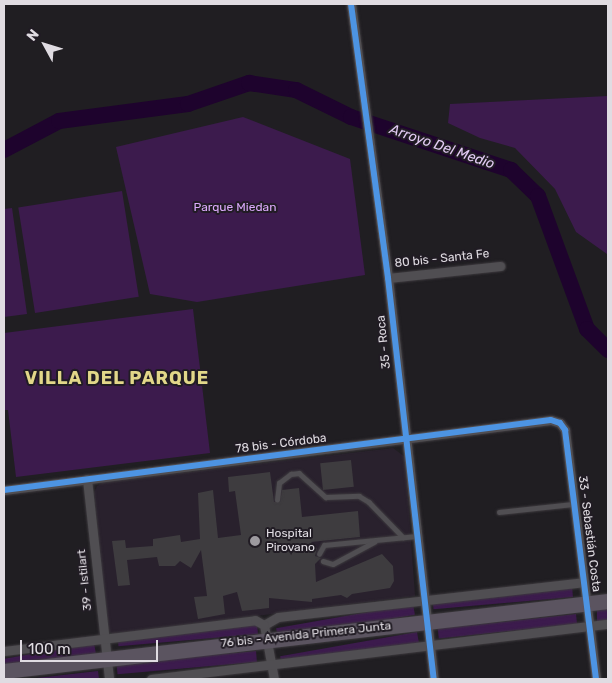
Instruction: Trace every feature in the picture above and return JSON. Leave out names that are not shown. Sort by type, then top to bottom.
[{"type":"highway","name":"76 bis - Avenida Primera Junta","points":[[4,671],[106,659],[265,631],[427,621],[608,600]]},
{"type":"street","name":"35 - Roca","points":[[351,4],[359,80],[388,278],[423,602],[434,679]]},
{"type":"street","name":"80 bis - Santa Fe","points":[[388,278],[500,266]]},
{"type":"street","name":"78 bis - Córdoba","points":[[4,490],[552,420],[560,423]]},
{"type":"street","name":"33 - Sebastián Costa","points":[[560,423],[564,430],[596,679]]},
{"type":"street","name":"39 - Istilart","points":[[87,479],[109,679]]},
{"type":"street","name":"76 bis - Avenida Primera Junta","points":[[4,651],[255,620],[265,631],[278,617],[423,602],[583,582]]},
{"type":"street","name":"76 bis - Avenida Primera Junta","points":[[151,679],[608,624]]},
{"type":"street","points":[[265,631],[273,664],[274,679]]},
{"type":"lane","points":[[277,500],[279,483],[291,474],[299,473],[326,497],[359,496],[369,502],[403,537]]},
{"type":"lane","points":[[499,512],[573,504]]},
{"type":"lane","points":[[319,554],[324,545],[416,536]]},
{"type":"lane","points":[[323,561],[333,564],[377,540]]},
{"type":"shaded area","name":"Hospital Pirovano","points":[[393,448],[405,457],[415,596],[113,634],[108,631],[94,493],[97,486],[104,482]]},
{"type":"green space","points":[[608,96],[607,254],[576,232],[555,189],[515,148],[480,138],[448,123],[450,104]]},
{"type":"green space","name":"Parque Miedan","points":[[243,117],[350,159],[365,275],[197,302],[150,294],[116,147]]},
{"type":"green space","points":[[122,191],[139,297],[35,313],[18,207]]},
{"type":"green space","points":[[12,208],[27,314],[4,317],[4,209]]},
{"type":"green space","points":[[193,309],[210,453],[16,477],[8,410],[4,410],[4,333]]},
{"type":"green space","points":[[572,586],[573,597],[433,609],[433,598]]},
{"type":"green space","points":[[413,604],[415,615],[278,639],[276,628]]},
{"type":"green space","points":[[597,609],[608,609],[608,622],[597,622]]},
{"type":"green space","points":[[576,614],[577,624],[439,638],[438,629]]},
{"type":"green space","points":[[257,623],[258,634],[118,646],[118,635]]},
{"type":"green space","points":[[417,632],[419,643],[282,667],[280,656]]},
{"type":"green space","points":[[94,643],[96,654],[6,670],[4,659]]},
{"type":"green space","points":[[256,651],[257,662],[117,674],[117,663]]},
{"type":"green space","points":[[98,671],[99,679],[28,679]]},
{"type":"building","points":[[351,460],[354,487],[323,490],[320,463]]},
{"type":"building","points":[[270,472],[274,502],[280,502],[282,490],[299,488],[302,517],[358,511],[360,537],[311,542],[317,548],[315,556],[321,558],[315,564],[316,582],[382,554],[393,566],[394,581],[390,588],[352,594],[347,598],[341,595],[312,599],[312,602],[269,598],[269,608],[242,611],[237,592],[223,596],[225,614],[198,619],[194,597],[207,596],[201,550],[191,568],[180,561],[175,566],[159,566],[157,557],[127,560],[130,585],[118,586],[112,541],[125,540],[126,548],[153,546],[153,539],[180,535],[181,542],[200,539],[198,493],[213,490],[218,538],[241,535],[235,491],[229,492],[228,477]]},
{"type":"waterway","name":"Arroyo Del Medio","points":[[4,150],[59,121],[188,104],[249,83],[296,90],[351,117],[511,170],[538,196],[587,329],[608,350]]},
{"type":"cycle path","points":[[351,4],[388,278],[434,679]]},
{"type":"cycle path","points":[[4,490],[551,420],[560,423],[565,430],[596,679]]},
{"type":"place","name":"Hospital Pirovano","points":[[255,541]]},
{"type":"district","name":"VILLA DEL PARQUE","points":[[117,378]]}]
